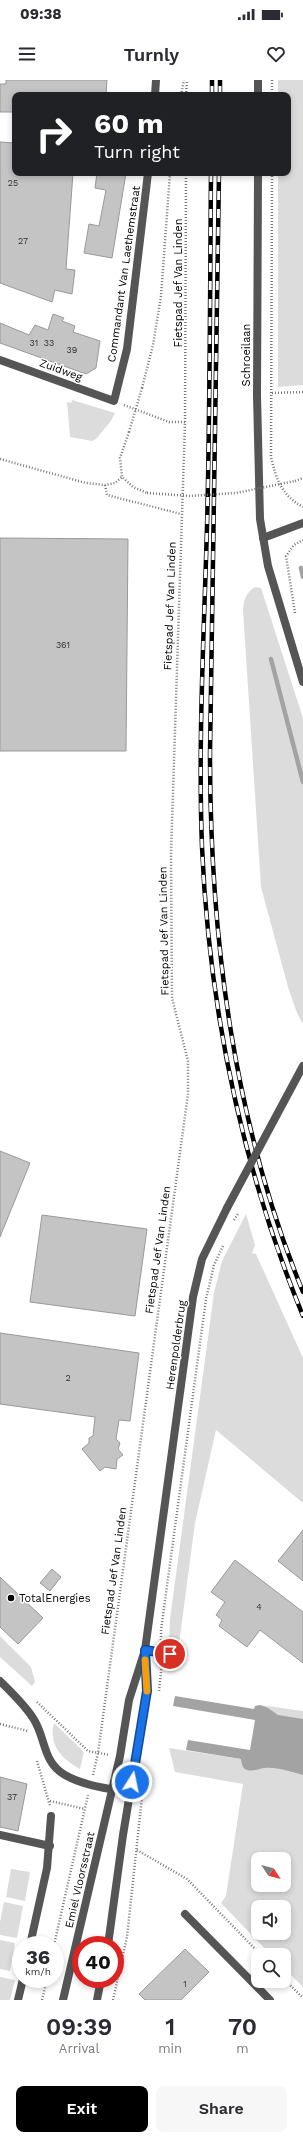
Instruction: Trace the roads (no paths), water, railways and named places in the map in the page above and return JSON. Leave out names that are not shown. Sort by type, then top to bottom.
[{"type":"street","points":[[155,92],[156,80]]},
{"type":"street","points":[[258,80],[258,92]]},
{"type":"street","name":"Commandant Van Laethemstraat","points":[[114,401],[127,349],[148,176]]},
{"type":"street","name":"Schroeilaan","points":[[258,176],[257,396],[260,519],[263,538]]},
{"type":"street","name":"Zuidweg","points":[[0,360],[114,401]]},
{"type":"street","points":[[303,524],[263,538],[268,566],[303,682]]},
{"type":"street","name":"Herenpolderbrug","points":[[113,1789],[129,1700],[145,1650],[193,1296],[202,1259],[227,1208],[303,1066]]},
{"type":"street","name":"Herenpolderbrug","points":[[130,1793],[147,1691],[145,1650]]},
{"type":"street","points":[[0,1681],[19,1700],[34,1719],[48,1759],[63,1775],[74,1780],[130,1793],[109,1936]]},
{"type":"street","name":"Emiel Vloorsstraat","points":[[63,2000],[113,1789]]},
{"type":"street","points":[[32,1936],[47,1868],[50,1846],[51,1816]]},
{"type":"street","points":[[0,1835],[50,1846]]},
{"type":"street","points":[[185,1914],[270,2000]]},
{"type":"street","points":[[18,2000],[21,1988]]},
{"type":"street","points":[[97,2000],[99,1988]]},
{"type":"lane","points":[[145,1650],[178,1655]]},
{"type":"waterway","points":[[301,568],[303,577]]},
{"type":"waterway","points":[[271,659],[303,782]]},
{"type":"railway","points":[[212,80],[212,92]]},
{"type":"railway","points":[[220,80],[220,92]]},
{"type":"railway","points":[[211,176],[208,483],[201,767],[202,847],[206,907],[212,967],[232,1086],[246,1145],[262,1202],[281,1260],[303,1316]]},
{"type":"railway","points":[[219,176],[210,753],[211,822],[215,891],[221,959],[230,1027],[243,1095],[259,1162],[279,1227],[303,1292]]},
{"type":"place","name":"TotalEnergies","points":[[11,1598]]}]
